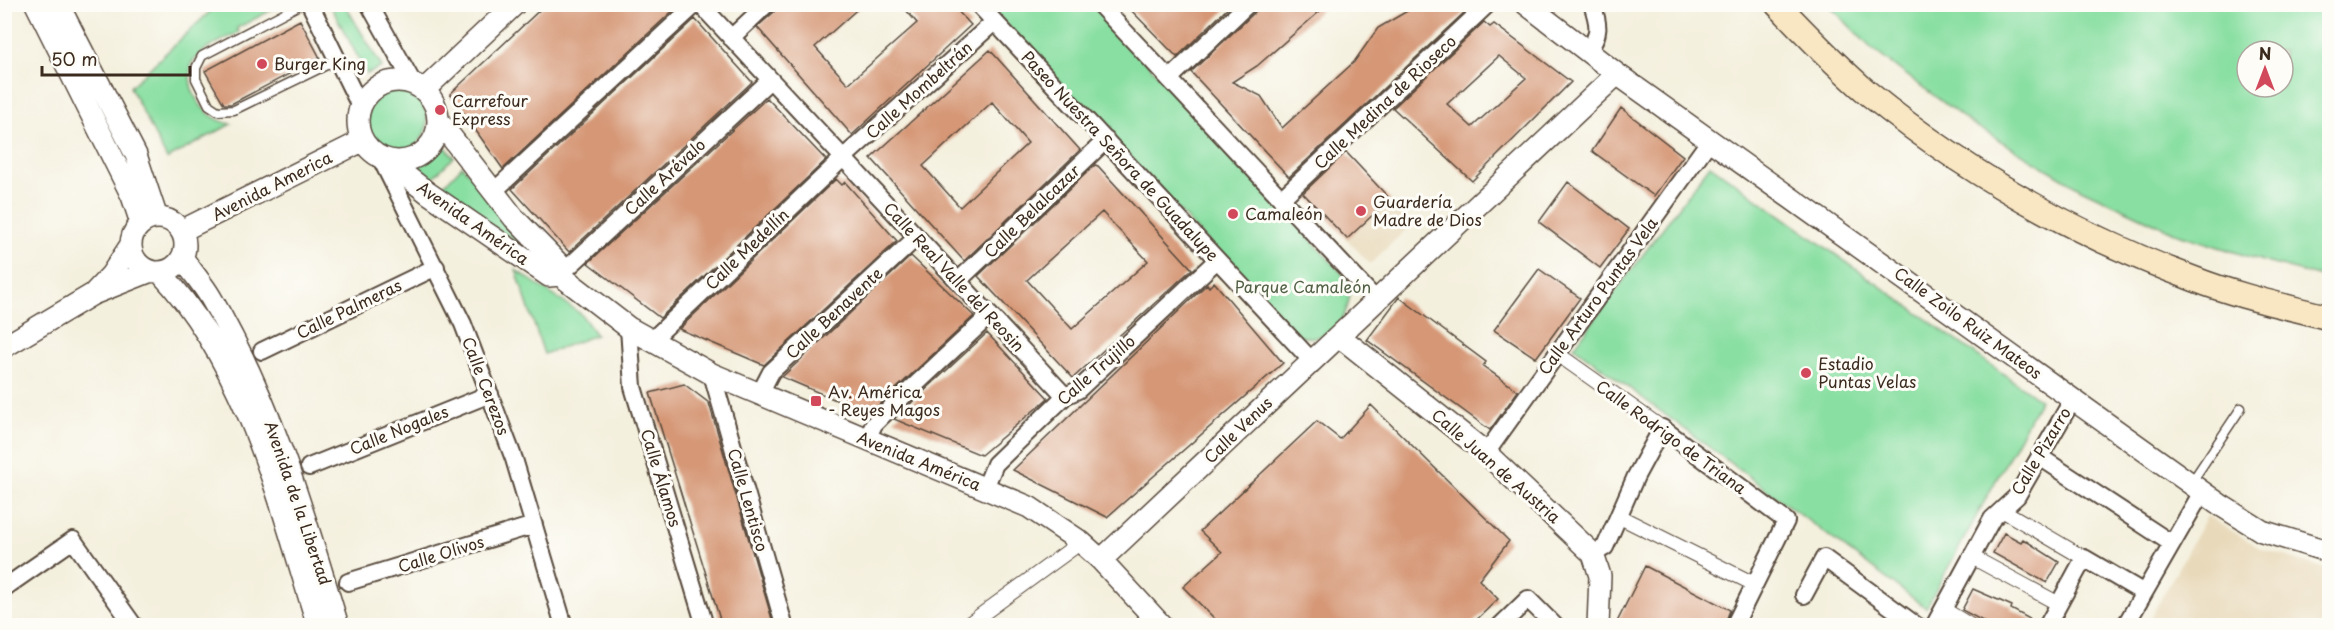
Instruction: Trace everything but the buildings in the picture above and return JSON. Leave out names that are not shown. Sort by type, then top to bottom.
[{"type":"main road","points":[[1777,4],[1867,92],[1951,156],[2031,206],[2110,244],[2196,280],[2330,318]]},
{"type":"street","points":[[36,4],[132,196],[149,220]]},
{"type":"street","points":[[58,4],[136,155],[149,220]]},
{"type":"street","points":[[310,4],[360,106],[358,130],[362,141],[386,159],[403,161],[424,151],[432,143],[438,120],[436,109],[418,87],[369,4]]},
{"type":"street","points":[[360,106],[371,91],[387,82],[418,87],[515,4]]},
{"type":"street","points":[[493,192],[698,4]]},
{"type":"street","name":"Calle Real Valle del Reosin","points":[[698,4],[1065,396]]},
{"type":"street","points":[[731,38],[767,4]]},
{"type":"street","name":"Paseo Nuestra Señora de Guadalupe","points":[[978,4],[1311,360]]},
{"type":"street","points":[[1099,4],[1377,301]]},
{"type":"street","points":[[1169,80],[1248,4]]},
{"type":"street","name":"Calle Medina de Rioseco","points":[[1281,199],[1488,4]]},
{"type":"street","name":"Calle Zoilo Ruiz Mateos","points":[[1526,4],[1617,74],[2196,487],[2262,531],[2330,552]]},
{"type":"street","points":[[1587,52],[1596,41],[1599,24],[1592,4]]},
{"type":"street","name":"Calle Mombeltrán","points":[[843,158],[994,22]]},
{"type":"street","name":"Calle Venus","points":[[1101,560],[1617,74]]},
{"type":"street","name":"Calle Arévalo","points":[[560,275],[770,80]]},
{"type":"street","name":"Avenida América","points":[[438,120],[493,192],[559,264],[560,275]]},
{"type":"street","name":"Calle Belalcazar","points":[[958,281],[1106,140]]},
{"type":"street","name":"Calle Arturo Puntas Vela","points":[[1486,453],[1556,352],[1710,140]]},
{"type":"street","name":"Avenida America","points":[[181,231],[362,141]]},
{"type":"street","name":"Calle Medellín","points":[[651,341],[843,158]]},
{"type":"street","name":"Avenida América","points":[[386,159],[428,193],[549,276],[560,275],[629,328],[651,341],[712,374],[759,395],[1029,507],[1081,542],[1101,560],[1162,626]]},
{"type":"street","name":"Calle Cerezos","points":[[386,159],[463,324],[490,394],[514,459],[564,626]]},
{"type":"street","points":[[4,347],[93,294],[177,264],[185,249],[181,231],[171,221],[149,220],[132,237],[130,246],[111,275],[93,294]]},
{"type":"street","name":"Calle Benavente","points":[[759,395],[771,372],[917,237]]},
{"type":"street","points":[[130,246],[136,261],[156,271]]},
{"type":"street","name":"Avenida de la Libertad","points":[[182,257],[211,297],[270,418],[291,474],[338,626]]},
{"type":"street","name":"Calle Trujillo","points":[[985,488],[995,464],[1065,396],[1078,390],[1217,260]]},
{"type":"street","name":"Calle Palmeras","points":[[262,351],[436,267]]},
{"type":"street","name":"Avenida de la Libertad","points":[[156,271],[191,308],[225,367],[253,427],[272,477],[318,626]]},
{"type":"street","points":[[867,439],[873,424],[990,315]]},
{"type":"street","name":"Calle Álamos","points":[[629,328],[633,387],[705,626]]},
{"type":"street","name":"Calle Juan de Austria","points":[[1339,336],[1486,453],[1593,554]]},
{"type":"street","name":"Calle Rodrigo de Triana","points":[[1556,352],[1786,521],[1754,584]]},
{"type":"street","name":"Calle Lentisco","points":[[712,374],[782,623]]},
{"type":"street","name":"Calle Nogales","points":[[309,467],[490,394]]},
{"type":"street","name":"Calle Pizarro","points":[[1934,626],[1992,519],[2017,496],[2073,399]]},
{"type":"street","points":[[1598,626],[1600,576],[1593,554],[1605,547],[1662,428]]},
{"type":"street","points":[[2040,457],[2171,543]]},
{"type":"street","points":[[2126,626],[2171,543],[2196,487]]},
{"type":"street","points":[[2002,510],[2144,593]]},
{"type":"street","points":[[1618,516],[1754,584],[1734,626]]},
{"type":"street","name":"Calle Olivos","points":[[348,582],[534,525]]},
{"type":"street","points":[[4,588],[73,540],[134,626]]},
{"type":"street","points":[[966,626],[1081,542]]},
{"type":"street","points":[[1972,557],[2059,604]]},
{"type":"street","points":[[1804,596],[1824,558],[1917,626]]},
{"type":"street","points":[[2047,626],[2084,558]]},
{"type":"street","points":[[1500,626],[1528,599],[1555,626]]},
{"type":"street","points":[[1942,609],[1971,626]]},
{"type":"lane","points":[[301,4],[202,56],[196,68],[196,80],[209,105],[218,111],[234,110],[337,60]]},
{"type":"lane","points":[[2196,487],[2241,408]]},
{"type":"shaded area","name":"Guardería Madre de Dios","points":[[1349,156],[1413,223],[1370,264],[1306,196]]},
{"type":"shaded area","points":[[2207,516],[2260,548],[2329,570],[2329,625],[2149,625],[2149,620]]},
{"type":"green space","points":[[217,5],[281,5],[237,28],[239,32],[207,48],[192,62],[191,83],[198,102],[212,116],[231,124],[167,159],[130,87]]},
{"type":"green space","points":[[330,5],[345,5],[382,67],[367,74]]},
{"type":"green space","name":"Parque Camaleón","points":[[988,5],[1093,5],[1349,281],[1348,306],[1336,326],[1317,337],[1305,337],[1292,333]]},
{"type":"green space","points":[[1829,5],[2329,5],[2329,279],[2269,263],[2175,233],[2081,189],[1969,122],[1872,49]]},
{"type":"green space","points":[[397,91],[414,96],[422,104],[427,121],[422,138],[414,146],[397,151],[380,146],[372,138],[367,121],[372,104],[380,96]]},
{"type":"green space","points":[[443,144],[454,157],[426,184],[410,169],[431,160]]},
{"type":"green space","name":"Estadio Puntas Velas","points":[[1710,165],[2040,400],[1926,608],[1574,347]]},
{"type":"green space","points":[[462,166],[551,265],[437,192]]},
{"type":"green space","points":[[516,270],[581,314],[596,335],[544,354]]},
{"type":"place","name":"Burger King","points":[[262,64]]},
{"type":"place","name":"Carrefour Express","points":[[440,110]]},
{"type":"place","name":"Guardería Madre de Dios","points":[[1361,211]]},
{"type":"place","name":"Camaleón","points":[[1233,214]]},
{"type":"place","name":"Estadio Puntas Velas","points":[[1806,373]]},
{"type":"place","name":"Av. América - Reyes Magos","points":[[816,401]]}]
